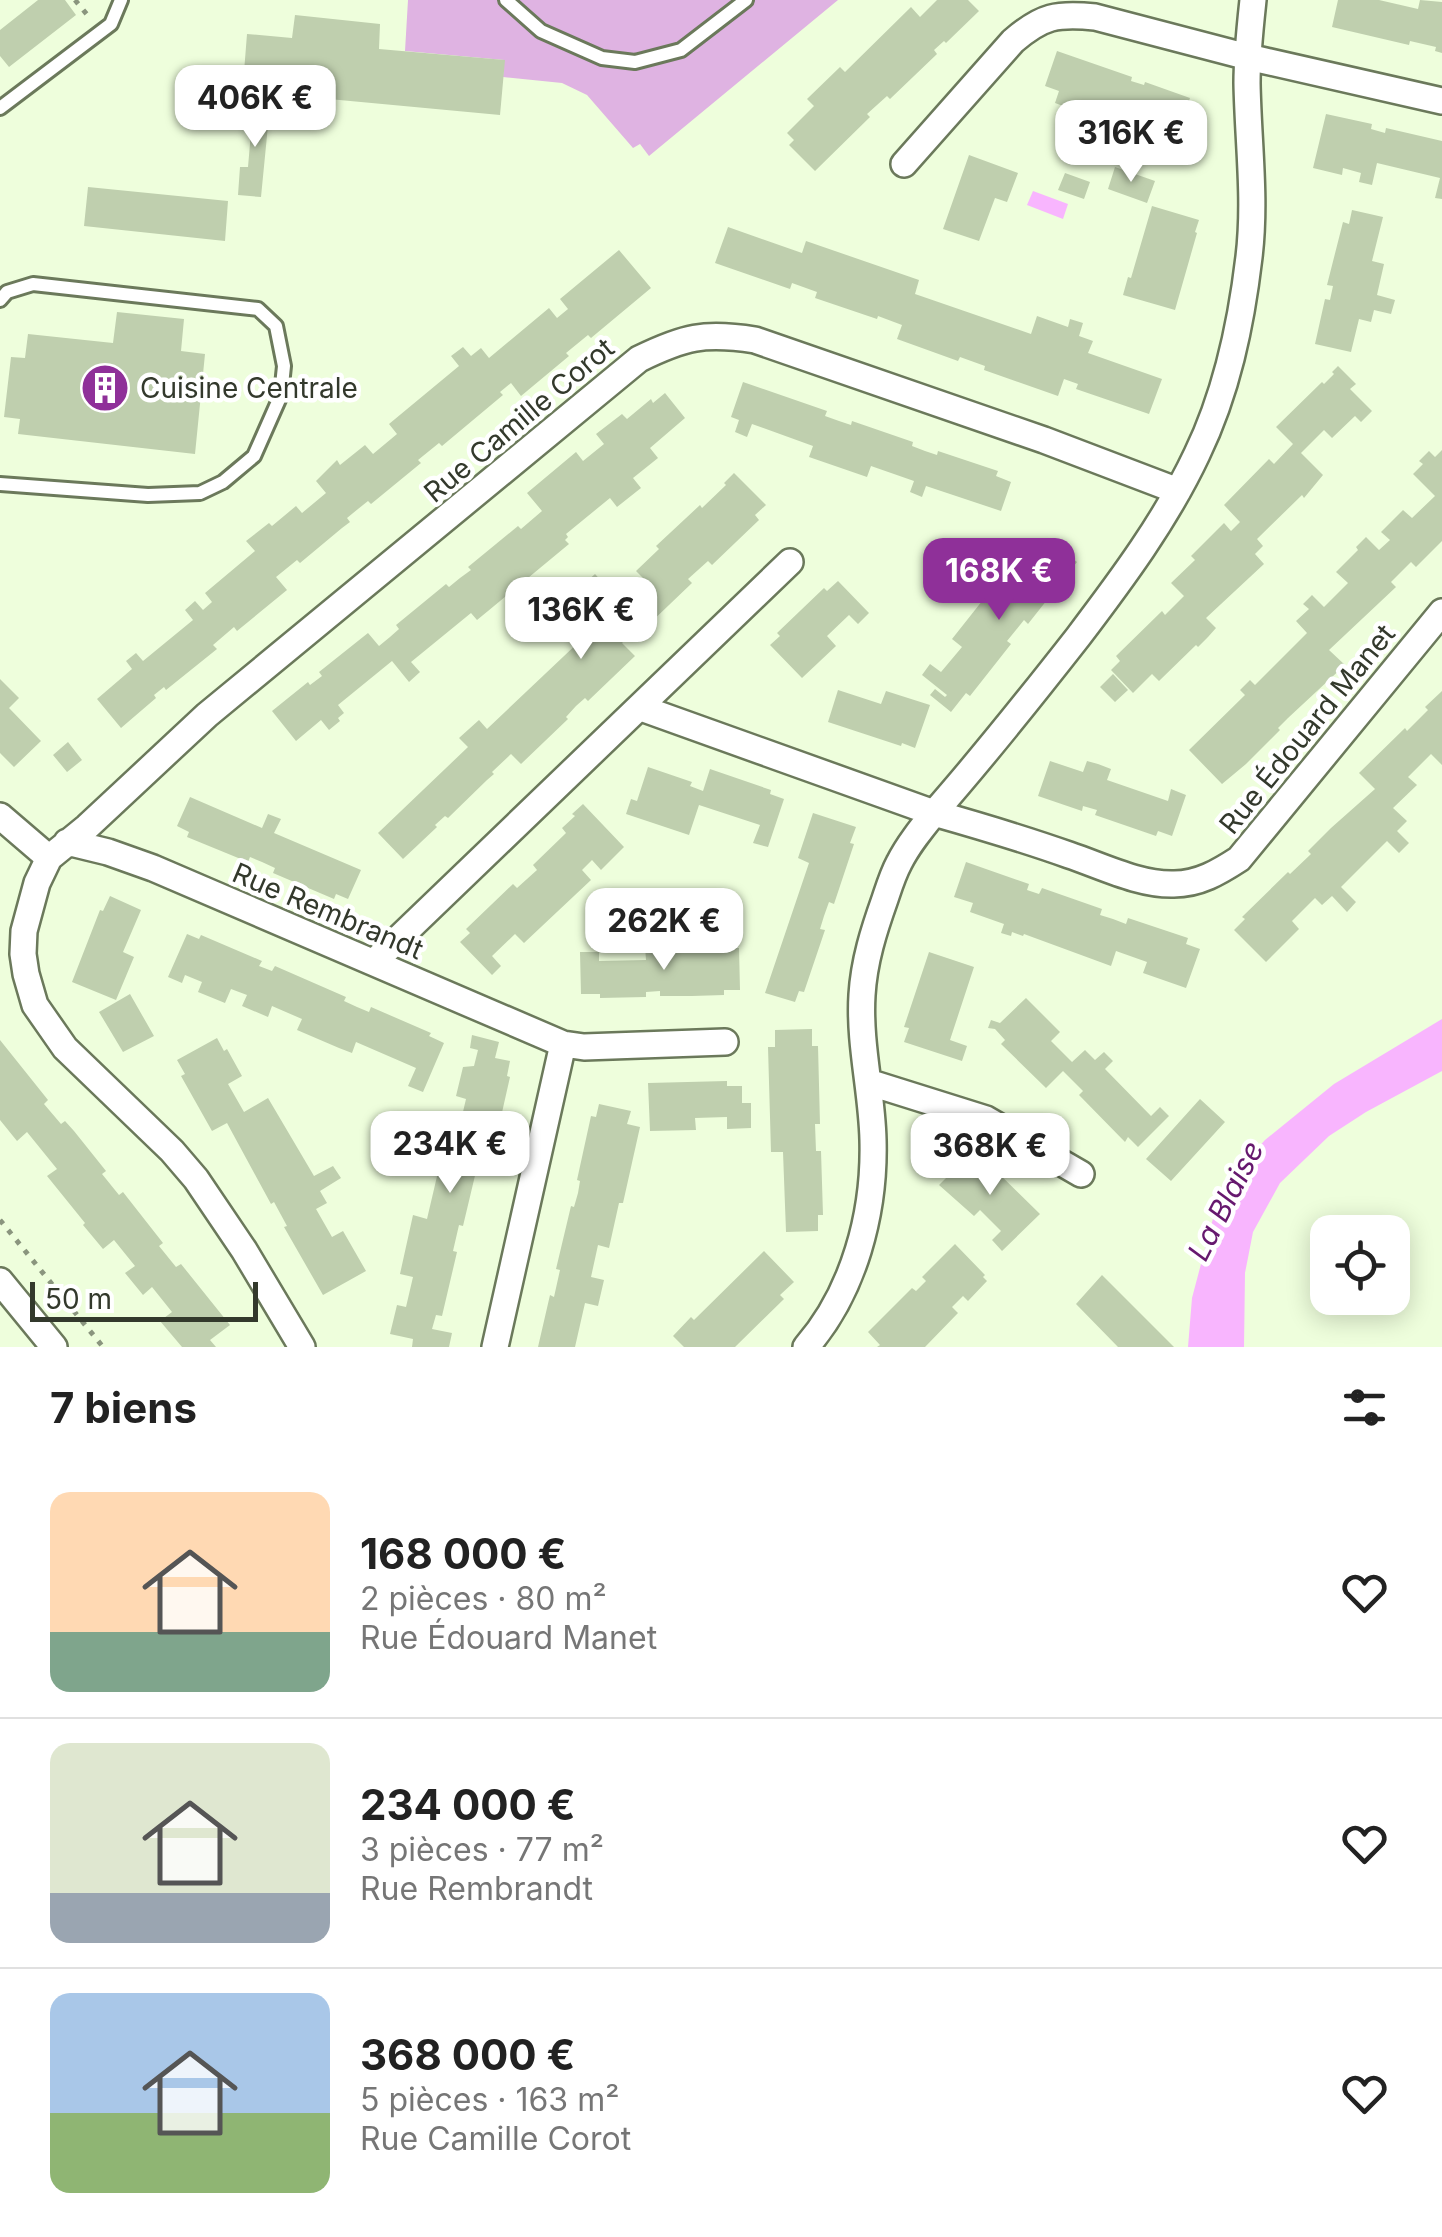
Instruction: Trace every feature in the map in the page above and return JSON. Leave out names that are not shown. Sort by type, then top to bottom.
[{"type":"street","points":[[806,1347],[840,1296],[856,1258],[866,1219],[873,1141],[862,1037],[862,997],[872,934],[897,866],[912,841],[1028,701],[1122,578],[1178,491],[1216,408],[1234,351],[1250,252],[1248,57],[1253,0]]},
{"type":"street","points":[[904,164],[1032,25],[1041,8],[1094,17],[1442,101]]},
{"type":"street","name":"Rue Camille Corot","points":[[302,1347],[196,1179],[65,1048],[35,1005],[23,954],[24,931],[37,883],[58,850],[206,714],[639,360],[667,345],[722,335],[755,340],[1178,491]]},
{"type":"street","points":[[374,962],[790,562]]},
{"type":"street","name":"Rue Édouard Manet","points":[[641,708],[934,813],[1146,881],[1173,885],[1194,882],[1240,860],[1442,612]]},
{"type":"street","points":[[0,816],[58,850]]},
{"type":"street","name":"Rue Rembrandt","points":[[58,850],[108,852],[153,868],[563,1044],[584,1047],[726,1042]]},
{"type":"street","points":[[494,1347],[563,1044]]},
{"type":"street","points":[[868,1082],[986,1119],[1080,1174]]},
{"type":"street","points":[[0,1280],[54,1347]]},
{"type":"lane","points":[[0,108],[111,24],[122,0]]},
{"type":"lane","points":[[510,2],[541,31],[568,44],[602,58],[635,62],[681,50],[746,0]]},
{"type":"lane","points":[[0,300],[7,292],[33,284],[258,309],[276,326],[284,366],[281,396],[254,456],[223,482],[200,493],[148,495],[0,484]]},
{"type":"path","points":[[0,1220],[103,1347]]},
{"type":"shaded area","points":[[408,0],[838,0],[649,156],[640,144],[633,148],[587,95],[562,83],[503,77],[504,60],[405,51]]},
{"type":"water","points":[[1033,191],[1068,204],[1063,219],[1027,205]]},
{"type":"water","name":"La Blaise","points":[[1442,1019],[1442,1071],[1329,1136],[1280,1183],[1253,1232],[1245,1273],[1244,1347],[1188,1347],[1192,1298],[1215,1211],[1244,1163],[1265,1140],[1334,1084]]},
{"type":"building","points":[[38,0],[65,0],[76,15],[9,67],[0,56],[0,30]]},
{"type":"building","points":[[937,0],[968,0],[979,11],[934,50],[937,54],[890,99],[887,96],[867,114],[870,117],[815,171],[789,145],[794,140],[787,133],[814,106],[807,99],[840,67],[845,72],[911,7],[920,17]]},
{"type":"building","points":[[1338,0],[1379,0],[1418,9],[1420,0],[1442,2],[1442,53],[1435,51],[1436,47],[1410,41],[1409,45],[1332,27]]},
{"type":"building","points":[[295,15],[380,24],[379,49],[505,60],[500,115],[286,95],[289,76],[244,72],[247,34],[292,38]]},
{"type":"building","points":[[1057,51],[1132,77],[1131,81],[1190,98],[1178,133],[1089,102],[1085,114],[1055,103],[1059,91],[1045,86]]},
{"type":"building","points":[[246,102],[270,105],[261,197],[238,195],[240,167],[248,167],[251,132],[244,132]]},
{"type":"building","points":[[1326,114],[1372,124],[1371,129],[1385,133],[1386,128],[1442,141],[1442,199],[1435,198],[1440,178],[1377,163],[1372,185],[1359,182],[1361,173],[1343,168],[1342,175],[1313,168]]},
{"type":"building","points":[[969,155],[1018,173],[1007,202],[995,198],[979,241],[943,229]]},
{"type":"building","points":[[1115,167],[1155,181],[1147,203],[1108,189]]},
{"type":"building","points":[[1065,173],[1090,182],[1084,199],[1058,190]]},
{"type":"building","points":[[88,187],[228,201],[225,241],[84,226]]},
{"type":"building","points":[[1152,206],[1199,220],[1175,310],[1123,295]]},
{"type":"building","points":[[1352,210],[1383,217],[1372,261],[1384,264],[1377,295],[1395,300],[1391,314],[1374,310],[1371,322],[1359,319],[1351,352],[1315,344],[1325,299],[1330,300],[1333,286],[1327,285],[1343,222],[1349,224]]},
{"type":"building","points":[[728,227],[802,253],[806,241],[919,280],[915,294],[1031,334],[1037,316],[1068,327],[1070,319],[1083,323],[1079,336],[1093,341],[1088,353],[1162,379],[1149,414],[1076,389],[1078,384],[1064,379],[1058,396],[984,370],[985,366],[960,357],[958,361],[897,339],[902,325],[815,298],[817,292],[792,283],[790,289],[715,263]]},
{"type":"building","points":[[619,250],[651,288],[591,338],[588,335],[566,353],[569,356],[521,396],[511,383],[500,392],[503,395],[442,446],[439,443],[371,504],[368,501],[347,518],[350,522],[300,563],[297,560],[276,577],[287,590],[237,631],[234,627],[213,645],[217,649],[166,690],[164,687],[154,695],[156,698],[121,728],[97,699],[132,669],[126,661],[136,653],[143,661],[193,620],[185,610],[195,601],[203,610],[212,602],[205,593],[255,551],[246,541],[296,506],[302,513],[326,493],[316,481],[337,460],[340,465],[365,445],[373,454],[397,434],[389,424],[459,366],[451,356],[463,347],[471,356],[481,348],[489,358],[549,308],[557,318],[568,309],[560,299]]},
{"type":"building","name":"Cuisine Centrale","points":[[117,312],[184,319],[181,351],[205,354],[195,454],[18,434],[20,419],[4,417],[11,357],[25,358],[28,334],[113,343]]},
{"type":"building","points":[[1338,366],[1356,384],[1350,389],[1372,411],[1361,422],[1355,416],[1332,438],[1324,430],[1301,453],[1323,475],[1304,498],[1302,495],[1257,539],[1263,546],[1255,554],[1264,564],[1206,618],[1216,628],[1198,647],[1159,681],[1152,674],[1133,693],[1111,670],[1120,661],[1116,656],[1162,611],[1165,615],[1184,596],[1171,583],[1224,523],[1231,531],[1240,522],[1224,505],[1269,459],[1274,464],[1293,444],[1276,427],[1324,384]]},
{"type":"building","points":[[743,382],[827,411],[825,416],[839,421],[851,425],[852,421],[913,442],[912,446],[925,451],[937,455],[938,451],[998,471],[996,476],[1011,482],[1001,511],[926,486],[922,497],[910,492],[914,481],[871,466],[867,477],[809,457],[813,446],[752,424],[747,437],[735,432],[739,420],[731,417]]},
{"type":"building","points":[[665,393],[685,418],[650,448],[658,458],[633,478],[641,488],[617,507],[610,498],[566,534],[569,544],[488,611],[477,620],[471,613],[411,662],[420,672],[409,682],[392,661],[338,705],[344,713],[338,718],[340,721],[329,730],[321,720],[296,741],[272,711],[308,682],[310,685],[322,676],[319,672],[368,633],[379,646],[399,629],[396,625],[542,511],[527,493],[576,452],[583,461],[604,444],[596,434],[622,414],[627,419]]},
{"type":"building","points":[[1442,450],[1442,541],[1416,567],[1411,562],[1391,582],[1396,587],[1329,650],[1345,665],[1222,784],[1189,750],[1245,695],[1240,690],[1250,680],[1255,685],[1307,633],[1296,621],[1309,609],[1303,604],[1312,595],[1324,607],[1348,583],[1336,572],[1358,550],[1356,547],[1366,537],[1379,550],[1390,540],[1381,532],[1403,510],[1412,518],[1435,496],[1413,474],[1429,451],[1435,457]]},
{"type":"building","points":[[734,473],[766,505],[755,515],[759,520],[712,565],[708,561],[688,579],[692,583],[646,627],[642,623],[622,643],[635,656],[588,701],[585,698],[576,706],[568,719],[521,764],[511,754],[403,859],[378,833],[468,747],[459,738],[479,720],[487,729],[601,621],[591,611],[602,600],[585,583],[595,574],[619,600],[643,578],[636,571],[659,549],[656,546],[700,505],[702,508]]},
{"type":"building","points":[[1048,539],[1077,562],[1028,624],[1024,620],[1007,641],[1011,644],[970,696],[966,693],[951,712],[930,695],[935,689],[947,695],[922,675],[930,664],[941,672],[962,647],[952,639],[1009,567],[1019,575]]},
{"type":"building","points":[[838,581],[869,613],[858,624],[849,615],[827,636],[836,646],[802,678],[770,645],[780,636],[777,633],[824,588],[827,591]]},
{"type":"building","points":[[1113,674],[1128,690],[1115,702],[1100,687]]},
{"type":"building","points":[[0,679],[19,698],[9,708],[41,741],[14,767],[0,753]]},
{"type":"building","points":[[838,690],[881,704],[886,691],[930,705],[915,748],[828,722]]},
{"type":"building","points":[[1442,691],[1442,765],[1431,754],[1408,777],[1417,785],[1393,808],[1407,821],[1397,831],[1409,843],[1399,853],[1387,841],[1341,887],[1356,902],[1347,912],[1332,896],[1322,905],[1315,898],[1292,921],[1299,929],[1266,962],[1234,930],[1245,919],[1242,917],[1375,789],[1359,773],[1405,728],[1407,731]]},
{"type":"building","points":[[68,742],[82,760],[67,772],[53,755]]},
{"type":"building","points":[[1050,761],[1083,772],[1087,761],[1098,764],[1111,769],[1107,780],[1168,801],[1171,789],[1186,795],[1172,836],[1158,831],[1156,836],[1095,815],[1097,810],[1083,806],[1082,811],[1038,796]]},
{"type":"building","points":[[648,767],[692,782],[690,786],[703,791],[710,769],[771,790],[770,794],[784,799],[768,847],[753,843],[760,825],[699,805],[689,835],[626,814],[631,799],[637,801]]},
{"type":"building","points":[[190,797],[262,828],[268,814],[281,819],[274,833],[361,870],[348,899],[336,894],[334,899],[273,873],[275,868],[262,862],[250,857],[248,862],[187,837],[189,832],[177,826]]},
{"type":"building","points":[[583,804],[624,847],[601,870],[592,860],[582,870],[591,880],[524,943],[515,934],[492,956],[501,966],[492,975],[460,942],[470,933],[466,929],[513,884],[517,888],[537,870],[533,865],[566,833],[562,828]]},
{"type":"building","points":[[813,813],[856,827],[834,904],[829,902],[824,916],[820,929],[825,930],[804,992],[799,991],[795,1002],[765,993],[809,863],[798,858]]},
{"type":"building","points":[[966,862],[1029,884],[1027,890],[1039,894],[1042,888],[1102,909],[1100,915],[1126,924],[1128,918],[1188,938],[1186,944],[1200,949],[1186,988],[1143,973],[1147,962],[1116,951],[1111,966],[1024,934],[1001,933],[1004,924],[970,912],[973,903],[954,897]]},
{"type":"building","points":[[110,896],[141,910],[123,952],[134,957],[116,1000],[72,982],[100,910],[103,911]]},
{"type":"building","points":[[187,934],[199,939],[201,935],[262,961],[259,966],[272,971],[275,966],[346,997],[344,1001],[357,1007],[369,1012],[371,1007],[431,1033],[429,1036],[444,1043],[423,1092],[408,1086],[416,1068],[356,1042],[352,1053],[339,1048],[297,1030],[302,1019],[272,1006],[268,1017],[242,1006],[247,995],[231,989],[225,1003],[198,992],[202,982],[185,975],[182,983],[168,977]]},
{"type":"building","points":[[722,944],[722,948],[739,948],[740,990],[692,996],[660,996],[660,991],[646,992],[646,997],[600,998],[600,994],[581,994],[580,952],[599,952],[599,961],[646,960],[645,947]]},
{"type":"building","points":[[929,952],[974,967],[950,1040],[967,1046],[962,1061],[904,1042],[909,1028],[904,1027]]},
{"type":"building","points":[[130,994],[154,1036],[123,1052],[99,1012]]},
{"type":"building","points":[[1026,998],[1060,1032],[1051,1041],[1072,1062],[1085,1050],[1095,1060],[1104,1052],[1113,1061],[1105,1069],[1151,1116],[1160,1107],[1169,1116],[1138,1147],[1128,1137],[1125,1142],[1079,1095],[1083,1091],[1063,1071],[1046,1088],[1001,1044],[1005,1040],[995,1029],[988,1028],[991,1020],[1000,1023]]},
{"type":"building","points":[[812,1029],[812,1046],[818,1046],[820,1124],[815,1124],[816,1151],[821,1151],[823,1215],[818,1215],[818,1231],[786,1232],[783,1152],[771,1152],[768,1047],[775,1047],[775,1030]]},
{"type":"building","points":[[472,1035],[499,1042],[495,1058],[510,1061],[510,1077],[496,1139],[480,1136],[474,1162],[478,1163],[463,1226],[459,1225],[442,1316],[436,1315],[432,1329],[452,1333],[449,1347],[412,1347],[413,1339],[390,1334],[397,1305],[406,1307],[413,1277],[400,1274],[413,1215],[427,1219],[442,1155],[433,1153],[442,1111],[462,1116],[466,1099],[456,1096],[463,1067],[474,1066],[478,1050],[470,1048]]},
{"type":"building","points":[[217,1038],[242,1076],[228,1084],[244,1112],[268,1098],[314,1176],[333,1166],[341,1178],[320,1191],[327,1203],[316,1209],[332,1237],[343,1231],[366,1271],[323,1295],[227,1123],[212,1131],[181,1076],[185,1074],[177,1060]]},
{"type":"building","points":[[0,1040],[48,1100],[44,1104],[61,1124],[65,1121],[74,1131],[106,1171],[102,1174],[119,1195],[123,1192],[163,1243],[159,1246],[176,1267],[181,1264],[230,1325],[210,1340],[216,1347],[182,1347],[160,1321],[172,1312],[152,1287],[143,1295],[125,1273],[135,1266],[114,1240],[103,1249],[83,1225],[47,1176],[57,1169],[27,1132],[17,1141],[0,1120]]},
{"type":"building","points":[[727,1081],[727,1086],[742,1086],[742,1103],[751,1103],[751,1128],[727,1129],[727,1117],[695,1118],[696,1130],[650,1131],[648,1083]]},
{"type":"building","points":[[1200,1099],[1225,1122],[1171,1181],[1146,1159]]},
{"type":"building","points":[[599,1104],[631,1111],[627,1124],[640,1127],[609,1248],[598,1245],[591,1277],[604,1280],[598,1306],[585,1303],[575,1347],[538,1347],[550,1295],[554,1297],[560,1270],[556,1269],[571,1206],[574,1207],[578,1193],[577,1180],[591,1116],[596,1117]]},
{"type":"building","points":[[972,1152],[1040,1214],[1002,1251],[992,1240],[1001,1231],[980,1210],[974,1216],[939,1185]]},
{"type":"building","points":[[955,1244],[987,1281],[968,1301],[963,1296],[952,1307],[958,1313],[925,1347],[877,1347],[880,1345],[868,1332],[912,1288],[916,1291],[926,1281],[922,1277]]},
{"type":"building","points":[[764,1251],[794,1282],[780,1295],[784,1299],[735,1347],[684,1347],[673,1336]]},
{"type":"building","points":[[1102,1275],[1174,1347],[1118,1347],[1076,1304]]},
{"type":"place","name":"Cuisine Centrale","points":[[105,388]]}]
